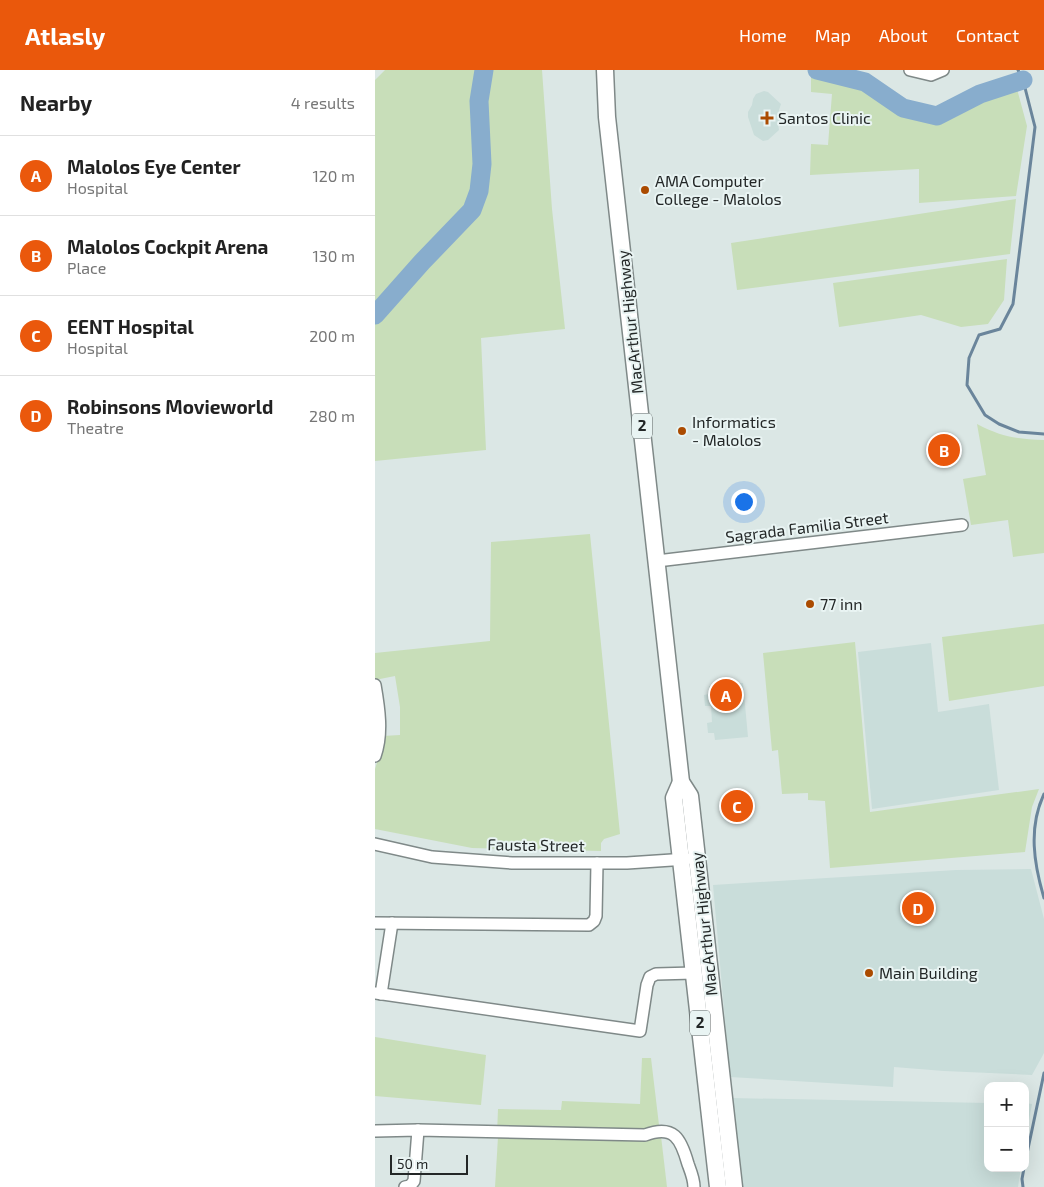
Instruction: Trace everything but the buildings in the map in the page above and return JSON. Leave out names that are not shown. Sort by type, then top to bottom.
[{"type":"highway","name":"MacArthur Highway","points":[[605,70],[607,117],[681,782],[674,798],[689,859],[709,1038],[719,1187]]},
{"type":"highway","name":"MacArthur Highway","points":[[689,859],[694,973],[709,1038],[734,1187]]},
{"type":"street","points":[[910,70],[931,75],[943,70]]},
{"type":"street","name":"Sagrada Familia Street","points":[[657,561],[962,525]]},
{"type":"street","points":[[375,685],[379,709],[378,748],[375,756]]},
{"type":"street","name":"Fausta Street","points":[[375,844],[432,857],[512,863],[627,863],[689,859]]},
{"type":"street","points":[[375,923],[589,925],[596,916],[597,863]]},
{"type":"street","points":[[392,924],[378,994],[640,1031],[650,977],[656,974],[694,973]]},
{"type":"street","points":[[375,1131],[418,1130],[645,1135],[656,1131],[668,1131],[675,1135],[683,1147],[694,1187]]},
{"type":"street","points":[[411,1185],[418,1130]]},
{"type":"shaded area","points":[[764,91],[768,92],[781,104],[779,110],[779,130],[768,140],[763,141],[754,135],[748,112],[756,94]]},
{"type":"shaded area","points":[[931,643],[938,712],[989,704],[999,790],[872,809],[858,652]]},
{"type":"shaded area","points":[[743,683],[748,737],[715,740],[714,733],[708,733],[707,723],[712,722],[711,706],[705,706],[704,695],[709,694],[709,686]]},
{"type":"shaded area","points":[[1031,869],[1044,919],[1044,1053],[1032,1075],[894,1067],[893,1087],[730,1077],[713,885],[956,870]]},
{"type":"shaded area","points":[[732,1098],[984,1103],[984,1172],[1020,1172],[1018,1187],[743,1187]]},
{"type":"shaded area","points":[[1029,1104],[1032,1104],[1029,1120]]},
{"type":"green space","points":[[385,70],[542,70],[552,209],[565,329],[481,338],[486,450],[375,461],[375,80]]},
{"type":"green space","points":[[811,73],[863,86],[901,112],[938,121],[983,98],[1017,89],[1027,126],[1016,196],[919,203],[919,169],[810,175],[811,144],[828,145],[832,94],[811,92]]},
{"type":"green space","points":[[1016,199],[1010,254],[737,290],[731,243]]},
{"type":"green space","points":[[1007,259],[1004,300],[988,324],[961,327],[921,315],[839,327],[833,283]]},
{"type":"green space","points":[[977,424],[994,432],[1009,436],[1044,440],[1044,553],[1013,557],[1008,520],[971,525],[963,479],[986,475]]},
{"type":"green space","points":[[590,534],[620,834],[604,839],[601,843],[601,851],[472,848],[375,829],[375,769],[382,747],[383,736],[400,735],[400,707],[395,676],[375,680],[375,653],[490,641],[491,542]]},
{"type":"green space","points":[[1044,624],[1044,686],[949,701],[942,637]]},
{"type":"green space","points":[[855,642],[870,812],[1039,789],[1032,807],[1025,852],[830,868],[825,801],[808,800],[808,793],[782,794],[778,750],[772,751],[763,653]]},
{"type":"green space","points":[[375,1037],[486,1055],[481,1105],[375,1096]]},
{"type":"green space","points":[[642,1058],[651,1058],[659,1125],[646,1132],[497,1134],[498,1109],[561,1110],[562,1101],[640,1104]]},
{"type":"green space","points":[[661,1136],[667,1187],[495,1187],[498,1137]]},
{"type":"waterway","points":[[375,315],[472,210],[479,191],[482,164],[479,101],[484,70]]},
{"type":"waterway","points":[[817,70],[865,82],[903,108],[937,116],[980,94],[1023,80]]},
{"type":"waterway","points":[[1018,70],[1023,80],[1035,127],[1013,304],[1000,329],[979,335],[969,358],[967,385],[985,415],[999,424],[1019,432],[1044,434]]},
{"type":"waterway","points":[[1044,794],[1039,807],[1034,833],[1035,859],[1044,898]]},
{"type":"waterway","points":[[1029,1144],[1044,1073]]},
{"type":"waterway","points":[[1023,1172],[1023,1187]]},
{"type":"place","name":"Santos Clinic","points":[[767,118]]},
{"type":"place","name":"AMA Computer College - Malolos","points":[[645,190]]},
{"type":"place","name":"Informatics - Malolos","points":[[682,431]]},
{"type":"place","name":"Malolos Cockpit Arena","points":[[944,450]]},
{"type":"place","name":"77 inn","points":[[810,604]]},
{"type":"place","name":"Malolos Eye Center","points":[[726,695]]},
{"type":"place","name":"EENT Hospital","points":[[737,806]]},
{"type":"place","name":"Robinsons Movieworld","points":[[918,908]]},
{"type":"place","name":"Main Building","points":[[869,973]]}]
